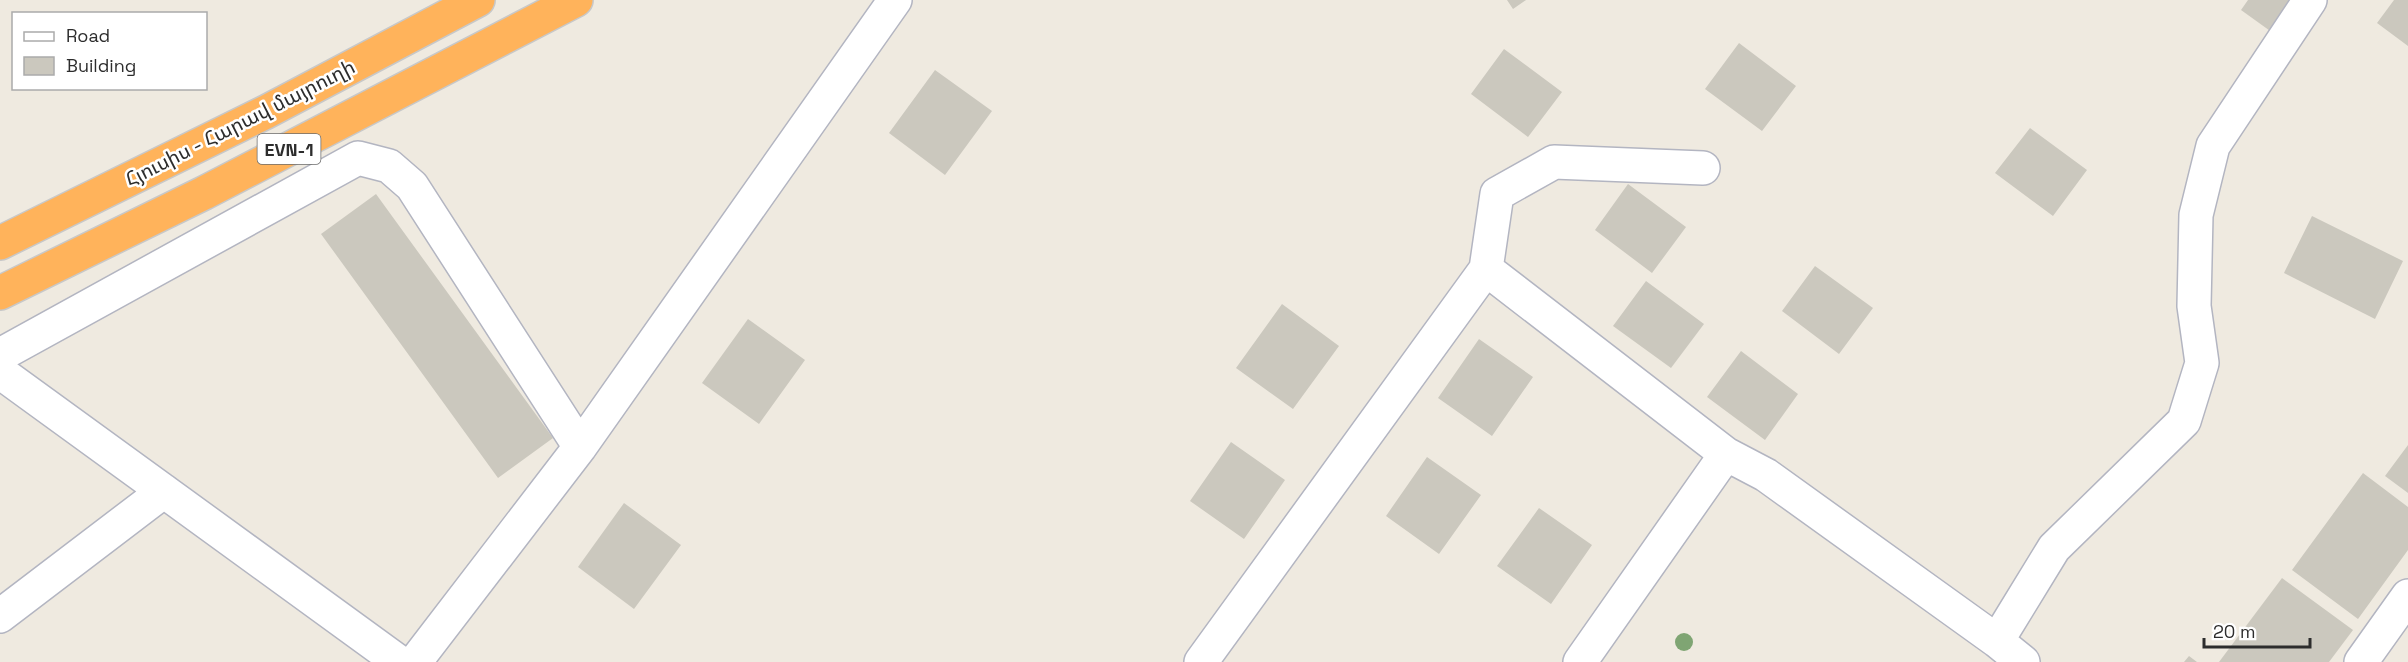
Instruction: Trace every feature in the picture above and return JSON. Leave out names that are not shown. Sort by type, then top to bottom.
[{"type":"highway","name":"Հյուսիս - Հարավ մայրուղի","points":[[0,243],[266,112],[478,0]]},
{"type":"highway","name":"EVN-1","points":[[0,292],[204,193],[576,0]]},
{"type":"street","points":[[415,662],[580,447],[895,0]]},
{"type":"street","points":[[1997,641],[2054,548],[2184,421],[2202,363],[2194,306],[2196,215],[2213,146],[2310,0]]},
{"type":"street","points":[[0,355],[358,158],[389,166],[412,186],[580,447]]},
{"type":"street","points":[[1201,662],[1486,269],[1497,194],[1554,162],[1703,168]]},
{"type":"street","points":[[1486,269],[1726,454],[1766,475],[2023,662]]},
{"type":"street","points":[[0,372],[399,662]]},
{"type":"street","points":[[1580,662],[1726,454]]},
{"type":"street","points":[[0,616],[164,491]]},
{"type":"street","points":[[2361,662],[2408,596]]},
{"type":"building","points":[[1507,0],[1526,0],[1513,9]]},
{"type":"building","points":[[2248,0],[2296,0],[2273,33],[2241,10]]},
{"type":"building","points":[[2394,0],[2408,0],[2408,46],[2377,23]]},
{"type":"building","points":[[1739,43],[1796,86],[1762,131],[1705,89]]},
{"type":"building","points":[[1504,49],[1562,92],[1528,137],[1471,94]]},
{"type":"building","points":[[935,70],[992,111],[945,175],[889,133]]},
{"type":"building","points":[[2030,128],[2087,170],[2053,216],[1995,173]]},
{"type":"building","points":[[1628,184],[1686,227],[1652,273],[1595,230]]},
{"type":"building","points":[[376,194],[553,438],[498,478],[321,234]]},
{"type":"building","points":[[2312,216],[2403,261],[2375,319],[2284,273]]},
{"type":"building","points":[[1815,266],[1873,308],[1839,354],[1782,311]]},
{"type":"building","points":[[1646,281],[1704,324],[1671,368],[1613,326]]},
{"type":"building","points":[[1282,304],[1339,346],[1293,409],[1236,368]]},
{"type":"building","points":[[748,319],[805,360],[759,424],[702,383]]},
{"type":"building","points":[[1479,339],[1533,377],[1492,436],[1438,398]]},
{"type":"building","points":[[1741,351],[1798,394],[1765,440],[1707,397]]},
{"type":"building","points":[[1231,442],[1285,480],[1244,539],[1190,501]]},
{"type":"building","points":[[2408,445],[2408,493],[2385,476]]},
{"type":"building","points":[[1427,457],[1481,495],[1439,554],[1386,516]]},
{"type":"building","points":[[2363,473],[2408,507],[2408,550],[2358,619],[2292,570]]},
{"type":"building","points":[[624,503],[681,545],[634,609],[578,567]]},
{"type":"building","points":[[1539,508],[1592,545],[1551,604],[1497,566]]},
{"type":"building","points":[[2282,578],[2353,630],[2329,662],[2219,662]]},
{"type":"building","points":[[2189,656],[2197,662],[2184,662]]}]
